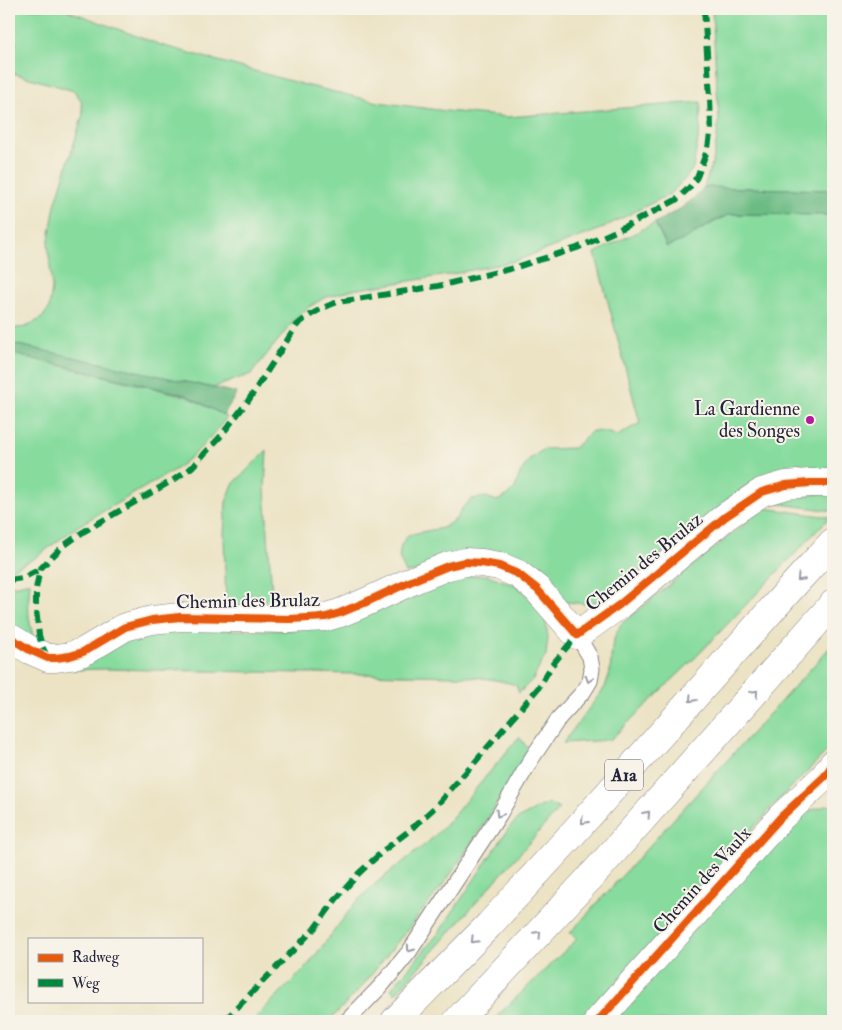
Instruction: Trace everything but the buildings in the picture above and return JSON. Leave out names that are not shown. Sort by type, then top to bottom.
[{"type":"main road","name":"Chemin des Brulaz","points":[[9,637],[30,650],[48,658],[56,658],[83,652],[125,627],[152,620],[180,617],[290,619],[326,617],[340,613],[448,566],[465,562],[499,566],[518,574],[536,589],[577,635],[619,605],[725,516],[762,492],[786,485],[833,483]]},
{"type":"main road","name":"A1a","points":[[396,1021],[482,932],[560,847],[833,542]]},
{"type":"main road","name":"A1a","points":[[457,1021],[598,869],[833,604]]},
{"type":"main road","name":"Chemin des Vaulx","points":[[598,1021],[781,817],[830,777]]},
{"type":"lane","points":[[347,1021],[381,986],[409,952],[499,815],[532,758],[559,718],[584,691],[590,681],[592,669],[590,657],[577,635]]},
{"type":"green space","points":[[9,9],[64,9],[161,45],[305,85],[378,102],[508,117],[701,102],[700,128],[693,168],[670,194],[596,231],[515,261],[448,275],[352,290],[324,298],[297,317],[251,374],[213,388],[9,343],[9,329],[26,327],[42,318],[49,308],[52,288],[48,245],[55,205],[83,114],[81,100],[74,91],[9,72]]},
{"type":"green space","points":[[712,9],[833,9],[833,190],[704,187],[713,161],[719,120]]},
{"type":"green space","points":[[704,187],[833,190],[833,215],[730,214],[667,247],[655,223],[680,209],[696,197]]},
{"type":"green space","points":[[730,214],[833,215],[833,471],[793,472],[747,485],[607,598],[587,604],[565,602],[516,559],[406,573],[399,557],[401,545],[408,535],[443,528],[456,519],[463,507],[472,499],[486,497],[497,501],[508,495],[515,488],[520,473],[530,459],[544,449],[574,448],[592,431],[607,432],[617,436],[640,423],[595,253],[655,223],[667,247]]},
{"type":"green space","points":[[9,343],[237,393],[223,415],[186,395],[9,353]]},
{"type":"green space","points":[[9,353],[186,396],[227,417],[203,445],[176,469],[78,526],[35,558],[9,570]]},
{"type":"green space","points":[[267,450],[265,489],[272,594],[257,610],[226,608],[224,535],[226,502],[233,484]]},
{"type":"green space","points":[[833,491],[833,511],[766,502]]},
{"type":"green space","points":[[764,508],[830,517],[695,658],[610,740],[563,743],[605,687],[610,672],[612,647],[621,624]]},
{"type":"green space","points":[[487,575],[518,586],[541,611],[546,623],[548,638],[546,655],[533,679],[519,693],[516,685],[509,683],[456,676],[72,670],[103,650],[148,630],[298,630],[449,577]]},
{"type":"green space","points":[[30,582],[29,612],[35,642],[9,628],[9,587]]},
{"type":"green space","points":[[833,644],[833,745],[773,806],[582,1021],[492,1021],[577,939],[570,933]]},
{"type":"green space","points":[[519,737],[529,750],[485,823],[446,881],[360,989],[329,1021],[252,1021],[308,965],[356,902],[443,828]]},
{"type":"green space","points":[[548,803],[559,809],[395,994],[391,989],[438,934],[508,829],[519,818]]},
{"type":"green space","points":[[829,805],[833,809],[833,1021],[613,1021],[795,815]]},
{"type":"marked path","points":[[48,658],[39,635],[36,609],[36,589],[40,569],[62,547],[83,532],[175,479],[192,467],[220,437],[248,401],[297,325],[302,321],[317,311],[338,302],[438,286],[510,269],[577,248],[618,230],[676,200],[689,188],[697,177],[708,148],[711,127],[704,9]]},
{"type":"marked path","points":[[9,46],[14,47]]},
{"type":"marked path","points":[[9,580],[23,578],[40,569]]},
{"type":"marked path","points":[[224,1021],[314,929],[359,873],[433,809],[539,687],[552,665],[577,635]]},
{"type":"cycle path","points":[[9,637],[30,650],[48,658],[56,658],[83,652],[125,627],[152,620],[180,617],[290,619],[326,617],[364,603],[448,566],[465,562],[499,566],[518,574],[537,589],[577,635],[619,605],[725,517],[762,492],[786,485],[833,483]]},
{"type":"cycle path","points":[[598,1021],[781,817],[824,777],[833,764]]},
{"type":"place","name":"La Gardienne des Songes","points":[[810,420]]}]
